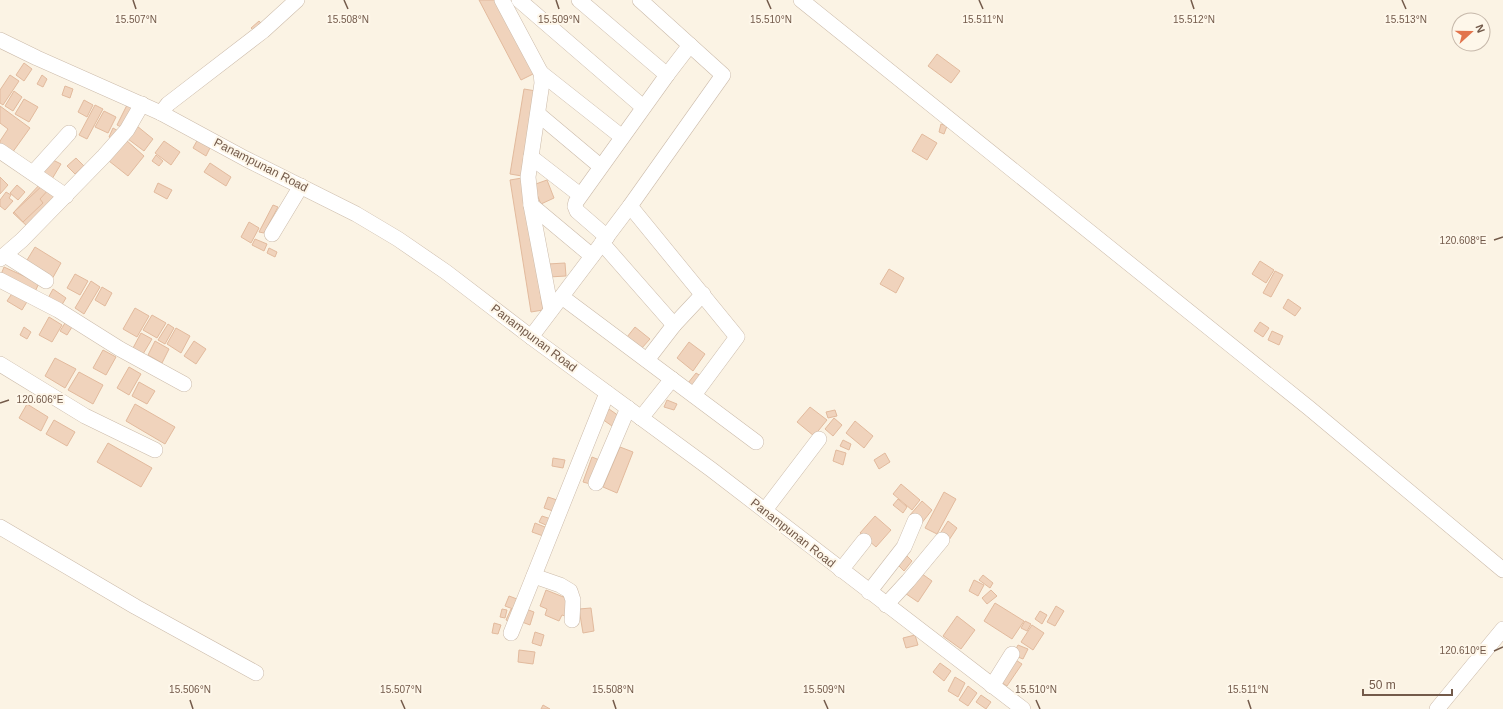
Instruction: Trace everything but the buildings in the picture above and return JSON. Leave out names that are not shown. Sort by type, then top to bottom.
[{"type":"street","points":[[161,113],[168,104],[263,31],[297,0]]},
{"type":"street","points":[[502,0],[541,73],[542,84],[528,177],[531,205],[551,310]]},
{"type":"street","points":[[519,0],[643,107]]},
{"type":"street","points":[[579,0],[666,75]]},
{"type":"street","points":[[531,337],[630,206],[723,75],[640,0]]},
{"type":"street","points":[[801,0],[1309,408],[1503,570]]},
{"type":"street","name":"Panampunan Road","points":[[0,40],[161,113],[246,159],[356,214],[398,239],[446,272],[531,337],[765,510],[869,592],[1023,709]]},
{"type":"street","points":[[674,325],[605,240],[577,211],[575,206],[580,195],[600,166],[666,75],[690,45]]},
{"type":"street","points":[[541,73],[622,137]]},
{"type":"street","points":[[46,281],[2,257],[22,240],[66,196],[127,130],[142,104]]},
{"type":"street","points":[[538,114],[600,166]]},
{"type":"street","points":[[33,173],[69,133]]},
{"type":"street","points":[[0,151],[66,196]]},
{"type":"street","points":[[531,157],[580,195]]},
{"type":"street","points":[[272,234],[301,186]]},
{"type":"street","points":[[531,205],[592,256]]},
{"type":"street","points":[[630,206],[737,337],[694,395]]},
{"type":"street","points":[[0,280],[58,310],[120,349],[184,384]]},
{"type":"street","points":[[647,360],[674,325],[702,294]]},
{"type":"street","points":[[562,297],[756,442]]},
{"type":"street","points":[[0,364],[85,416],[154,450]]},
{"type":"street","points":[[641,418],[672,379]]},
{"type":"street","points":[[511,633],[607,393]]},
{"type":"street","points":[[596,483],[628,408]]},
{"type":"street","points":[[765,510],[819,439]]},
{"type":"street","points":[[869,592],[904,547],[915,522]]},
{"type":"street","points":[[0,527],[136,607],[256,673]]},
{"type":"street","points":[[886,605],[942,540]]},
{"type":"street","points":[[841,570],[864,541]]},
{"type":"street","points":[[534,576],[560,585],[570,591],[573,600],[572,620]]},
{"type":"street","points":[[1437,709],[1503,629]]},
{"type":"street","points":[[992,686],[1012,654]]}]
